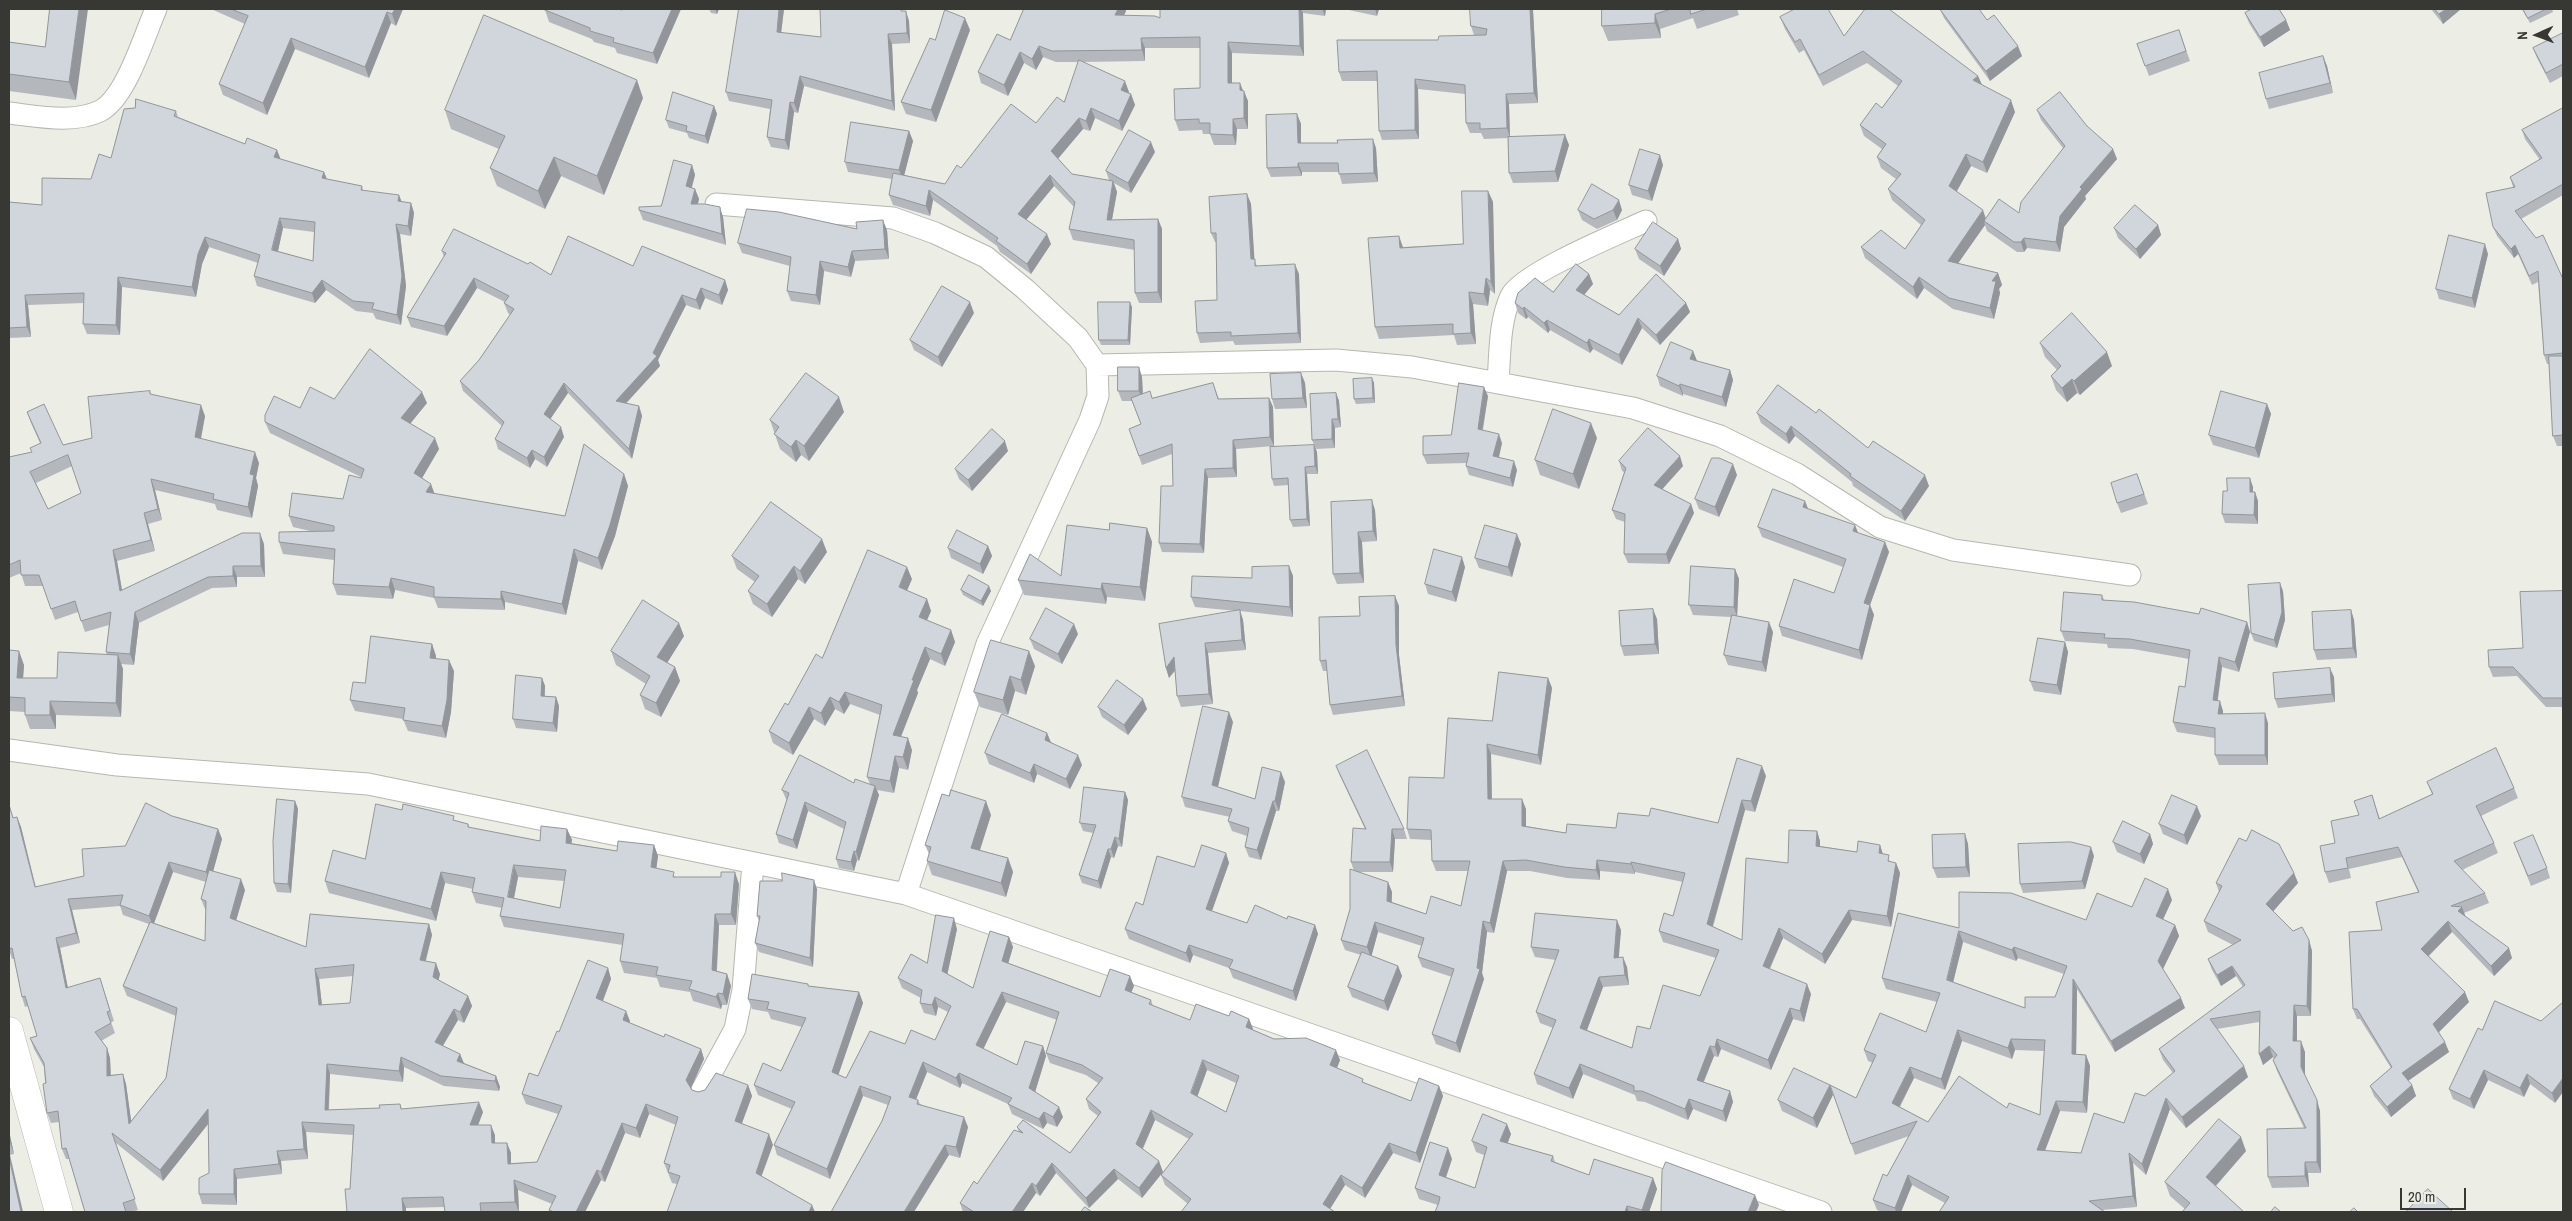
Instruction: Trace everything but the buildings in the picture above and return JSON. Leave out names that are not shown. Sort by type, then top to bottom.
[{"type":"main road","points":[[9,1031],[60,1212]]},
{"type":"street","points":[[9,113],[43,117],[77,117],[99,112],[114,102],[156,9]]},
{"type":"street","points":[[716,204],[893,218],[935,233],[986,258],[1025,289],[1078,338],[1097,365],[1098,396],[1090,420],[987,644],[906,894]]},
{"type":"street","points":[[1498,383],[1505,313],[1511,294],[1524,283],[1563,260],[1646,221]]},
{"type":"street","points":[[1097,365],[1336,360],[1412,367],[1633,408],[1720,436],[1797,474],[1880,527],[1953,550],[2130,574]]},
{"type":"street","points":[[9,750],[117,765],[368,784],[906,894],[1821,1212]]},
{"type":"street","points":[[702,1090],[735,1029],[744,990],[753,862]]}]
